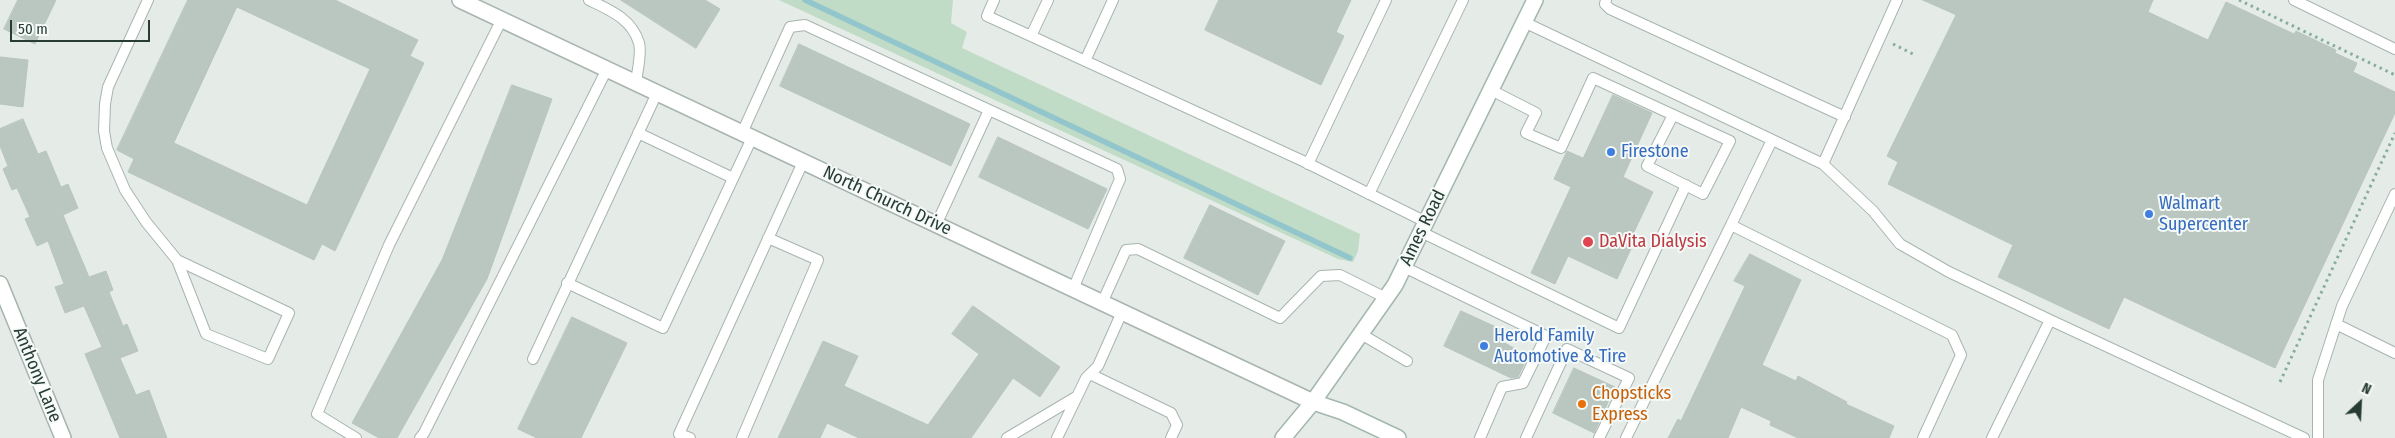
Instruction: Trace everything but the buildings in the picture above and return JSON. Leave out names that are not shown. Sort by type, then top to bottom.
[{"type":"street","name":"North Church Drive","points":[[460,0],[1313,402],[1343,412],[1398,438]]},
{"type":"street","name":"Ames Road","points":[[1283,438],[1313,402],[1386,298],[1404,267],[1536,0]]},
{"type":"street","name":"Anthony Lane","points":[[0,284],[63,438]]},
{"type":"lane","points":[[148,0],[108,87],[104,131],[107,148],[125,190],[146,222],[177,260],[206,334],[268,359],[289,313],[177,260]]},
{"type":"lane","points":[[589,0],[611,10],[630,25],[639,44],[636,83]]},
{"type":"lane","points":[[994,0],[987,16],[1369,194],[1423,227],[1619,328],[1686,185]]},
{"type":"lane","points":[[1031,36],[1048,0]]},
{"type":"lane","points":[[1084,61],[1113,0]]},
{"type":"lane","points":[[1308,164],[1386,0]]},
{"type":"lane","points":[[1369,194],[1463,0]]},
{"type":"lane","points":[[1606,0],[1605,4],[1610,9],[1845,116]]},
{"type":"lane","points":[[1823,164],[1897,0]]},
{"type":"lane","points":[[2294,0],[2395,49]]},
{"type":"lane","points":[[356,438],[317,414],[389,245],[502,20]]},
{"type":"lane","points":[[1524,22],[1823,164],[1873,211],[1900,244],[1949,272],[2304,438]]},
{"type":"lane","points":[[567,284],[663,328],[733,178],[747,135],[790,28],[805,25],[1117,169],[1120,179],[1073,289]]},
{"type":"lane","points":[[420,438],[433,416],[607,69]]},
{"type":"lane","points":[[1491,90],[1536,113],[1526,133],[1561,148],[1593,78],[1730,141],[1703,194],[1647,166],[1673,115]]},
{"type":"lane","points":[[533,359],[656,93]]},
{"type":"lane","points":[[936,225],[989,110]]},
{"type":"lane","points":[[638,133],[733,178]]},
{"type":"lane","points":[[1626,438],[1772,140]]},
{"type":"lane","points":[[690,438],[678,436],[803,162]]},
{"type":"lane","points":[[2318,438],[2318,380],[2342,306],[2395,194]]},
{"type":"lane","points":[[1730,225],[1952,335],[1961,355],[1924,438]]},
{"type":"lane","points":[[742,438],[818,260],[768,238]]},
{"type":"lane","points":[[1102,303],[1126,250],[1138,249],[1280,318],[1321,276],[1340,276],[1386,298]]},
{"type":"lane","points":[[1404,267],[1546,336],[1523,382],[1502,388],[1480,438]]},
{"type":"lane","points":[[1057,438],[1077,396],[1090,374],[1098,366],[1122,312]]},
{"type":"lane","points":[[1992,438],[2050,320]]},
{"type":"lane","points":[[2336,324],[2395,353]]},
{"type":"lane","points":[[1361,334],[1406,361]]},
{"type":"lane","points":[[1526,438],[1567,349],[1628,378],[1599,438]]},
{"type":"lane","points":[[1090,374],[1171,413],[1177,425],[1171,438]]},
{"type":"lane","points":[[1007,438],[1077,396]]},
{"type":"path","points":[[2240,0],[2395,75]]},
{"type":"path","points":[[1897,36],[1893,45],[1913,54]]},
{"type":"path","points":[[2280,382],[2395,133]]},
{"type":"green space","points":[[779,0],[953,0],[951,23],[967,32],[962,48],[1360,234],[1358,251],[1353,262],[1338,259]]},
{"type":"waterway","points":[[805,0],[1350,258]]},
{"type":"place","name":"Firestone","points":[[1611,152]]},
{"type":"place","name":"Walmart Supercenter","points":[[2149,214]]},
{"type":"place","name":"DaVita Dialysis","points":[[1588,242]]},
{"type":"place","name":"Herold Family Automotive & Tire","points":[[1484,346]]},
{"type":"place","name":"Chopsticks Express","points":[[1582,404]]}]
